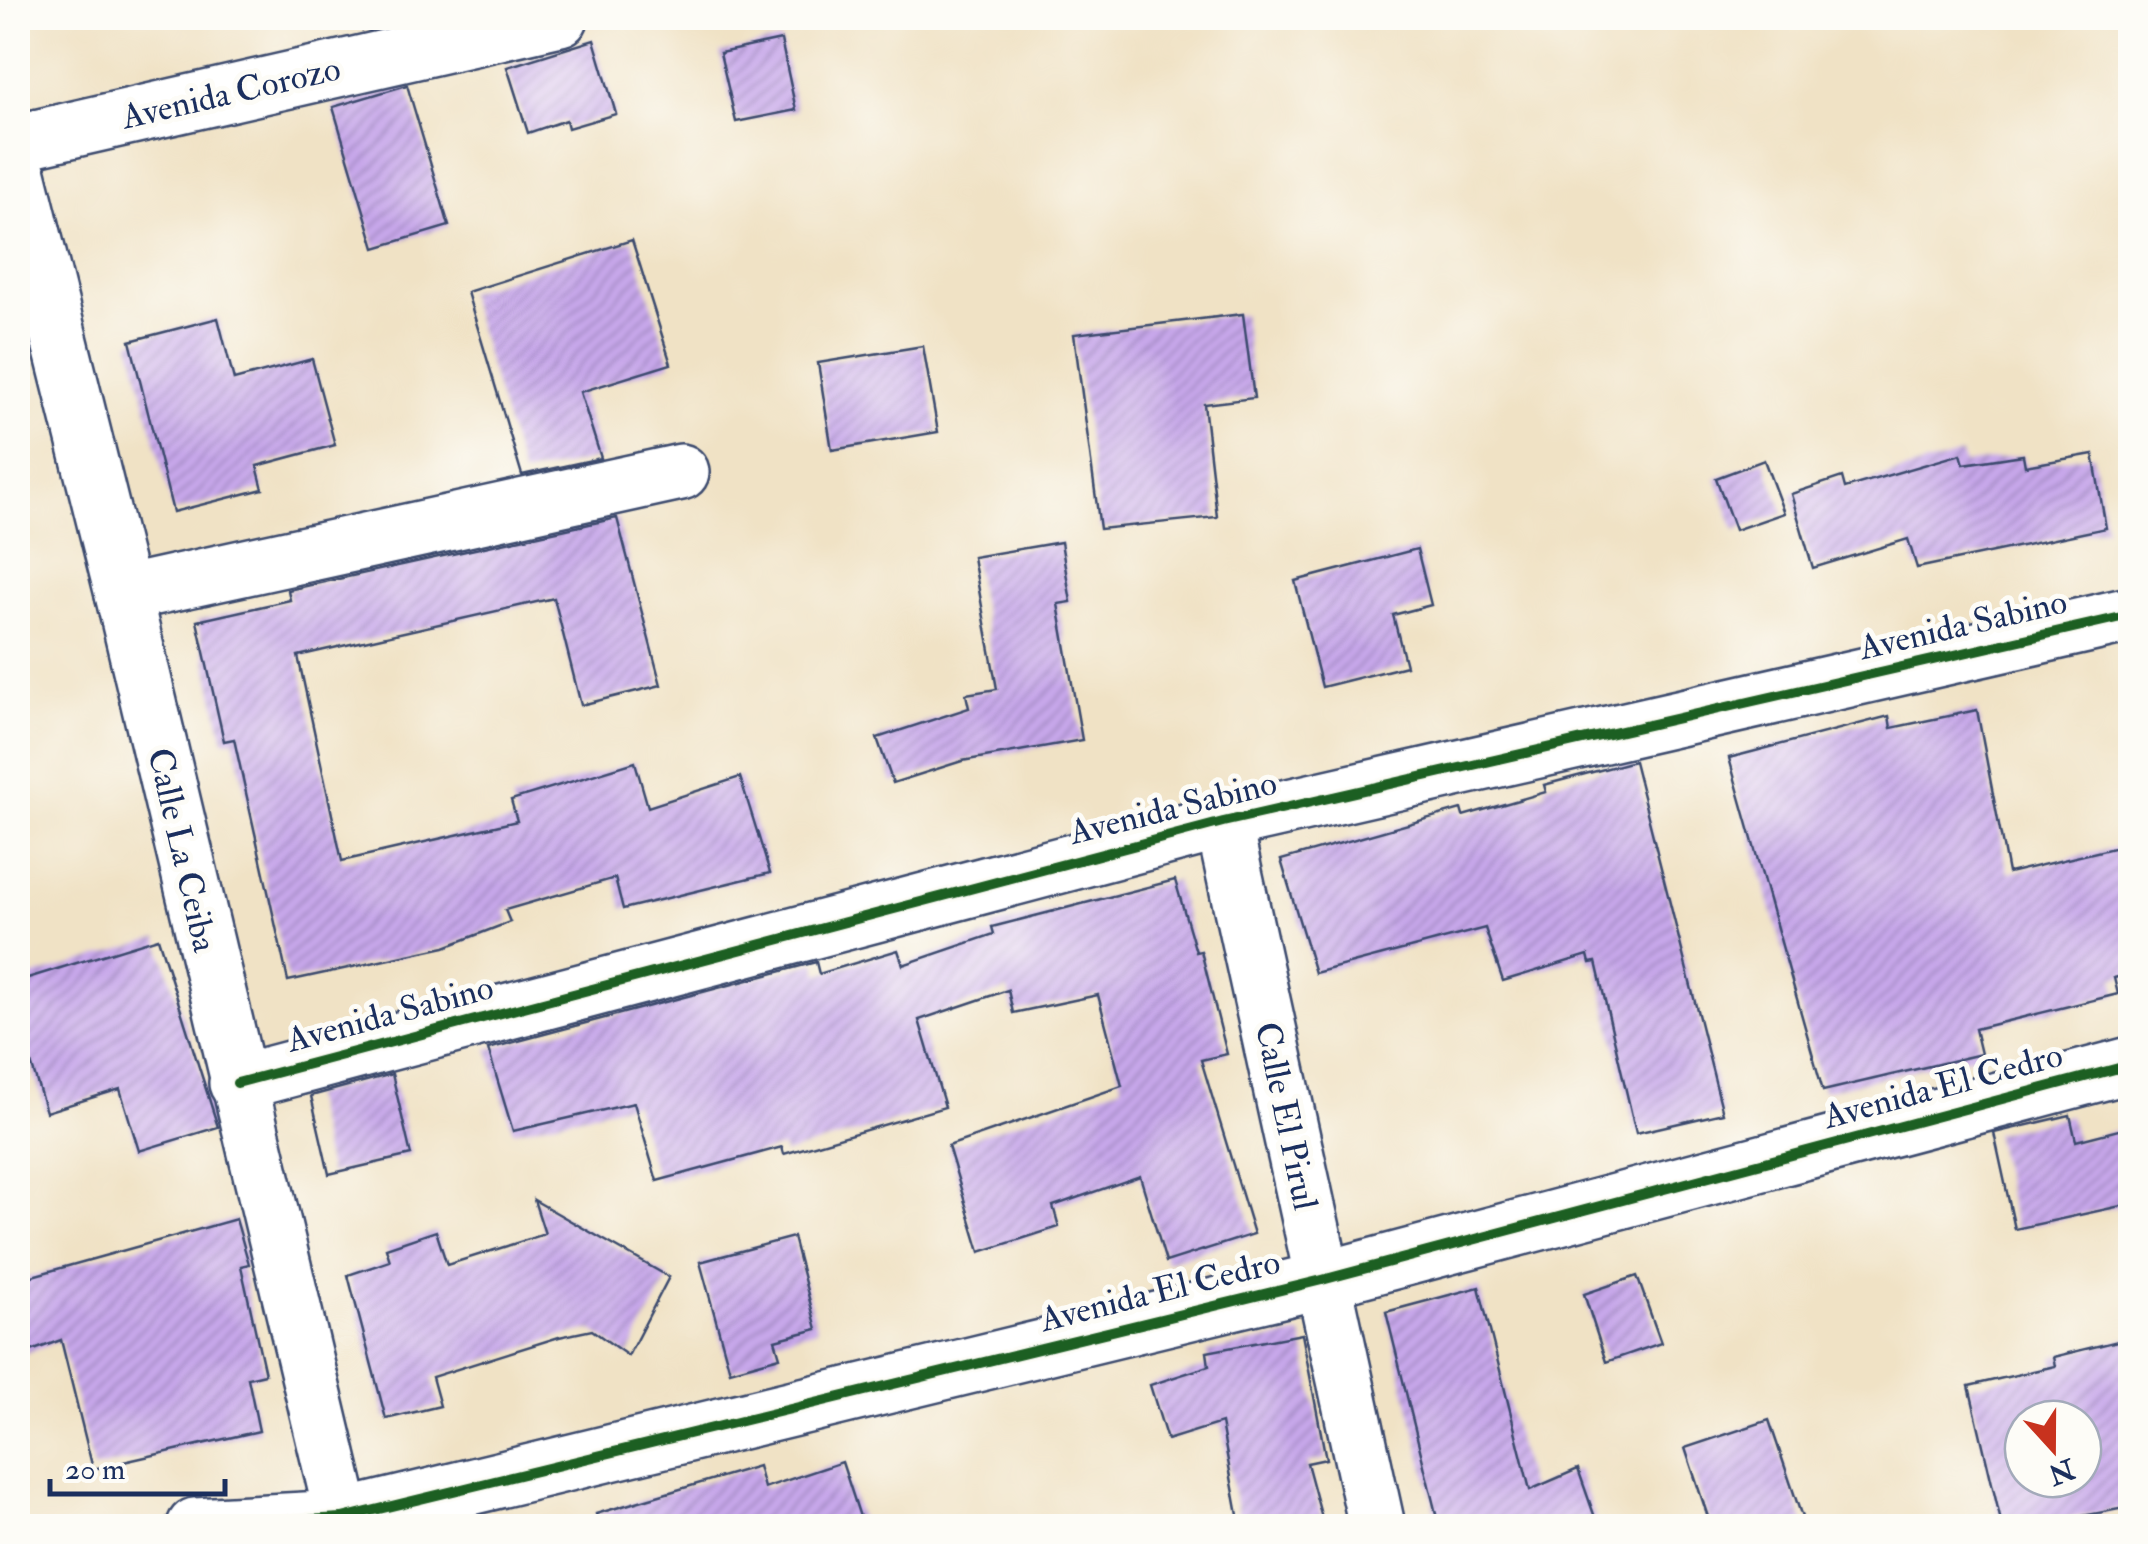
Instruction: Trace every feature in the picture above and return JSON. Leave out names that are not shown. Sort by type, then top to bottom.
[{"type":"street","name":"Avenida Corozo","points":[[18,142],[560,18]]},
{"type":"street","name":"Calle La Ceiba","points":[[18,174],[123,594],[236,1083],[344,1522]]},
{"type":"street","points":[[123,594],[681,472]]},
{"type":"street","name":"Avenida Sabino","points":[[236,1083],[1223,822],[2130,615]]},
{"type":"street","name":"Calle El Pirul","points":[[1223,822],[1377,1526]]},
{"type":"street","name":"Avenida El Cedro","points":[[195,1526],[344,1522],[1322,1280],[2130,1065]]},
{"type":"building","points":[[594,40],[616,114],[568,128],[566,120],[528,133],[507,67]]},
{"type":"building","points":[[781,40],[796,110],[736,122],[720,53]]},
{"type":"building","points":[[407,85],[449,226],[375,248],[333,107]]},
{"type":"building","points":[[632,240],[671,364],[580,392],[601,458],[522,475],[467,292]]},
{"type":"building","points":[[1243,314],[1254,398],[1204,404],[1217,517],[1100,529],[1074,334]]},
{"type":"building","points":[[218,318],[234,380],[312,359],[335,445],[257,466],[263,489],[173,512],[130,341]]},
{"type":"building","points":[[923,346],[938,432],[832,450],[818,363]]},
{"type":"building","points":[[1961,454],[1964,464],[2023,455],[2025,466],[2093,454],[2106,528],[1917,568],[1908,539],[1813,568],[1791,494],[1842,477],[1845,488]]},
{"type":"building","points":[[1764,460],[1784,513],[1735,530],[1716,478]]},
{"type":"building","points":[[617,518],[661,685],[581,705],[554,598],[298,656],[342,861],[517,821],[511,800],[635,762],[648,807],[740,777],[770,873],[623,909],[615,878],[505,910],[510,922],[445,947],[288,981],[234,739],[224,741],[197,621],[290,600],[288,590]]},
{"type":"building","points":[[1061,542],[1071,602],[1058,604],[1082,740],[962,761],[893,783],[877,738],[969,708],[966,694],[997,689],[973,557]]},
{"type":"building","points":[[1417,549],[1431,605],[1393,615],[1406,666],[1322,687],[1295,581]]},
{"type":"building","points":[[1977,710],[2008,873],[2130,844],[2130,974],[2114,978],[2118,994],[1975,1029],[1981,1054],[1823,1091],[1729,758],[1889,716],[1891,728]]},
{"type":"building","points":[[1634,761],[1723,1113],[1636,1133],[1596,962],[1590,963],[1588,955],[1503,981],[1485,928],[1315,973],[1281,860],[1461,809],[1463,816],[1546,792],[1544,785]]},
{"type":"building","points":[[1175,880],[1196,952],[1201,951],[1227,1054],[1201,1060],[1254,1234],[1166,1262],[1140,1176],[1053,1206],[1059,1227],[980,1252],[948,1146],[1122,1086],[1098,995],[1013,1013],[1008,990],[919,1020],[945,1107],[784,1154],[782,1147],[657,1181],[634,1103],[513,1131],[488,1049],[816,962],[819,974],[898,950],[903,965],[994,934],[992,927]]},
{"type":"building","points":[[158,938],[218,1127],[139,1151],[120,1089],[46,1112],[18,1020],[18,981]]},
{"type":"building","points":[[392,1074],[411,1155],[329,1174],[311,1096]]},
{"type":"building","points":[[2070,1115],[2076,1141],[2130,1127],[2130,1204],[2015,1229],[1994,1133]]},
{"type":"building","points":[[534,1200],[669,1277],[628,1356],[592,1330],[559,1337],[432,1377],[440,1406],[386,1419],[348,1275],[390,1261],[386,1248],[436,1231],[447,1265],[545,1234]]},
{"type":"building","points":[[236,1219],[249,1264],[241,1266],[265,1374],[248,1378],[259,1431],[93,1469],[61,1340],[18,1356],[18,1280]]},
{"type":"building","points":[[793,1237],[817,1329],[775,1340],[780,1357],[730,1371],[700,1262]]},
{"type":"building","points":[[1637,1276],[1661,1343],[1606,1362],[1584,1294]]},
{"type":"building","points":[[1479,1287],[1530,1490],[1578,1469],[1598,1526],[1439,1526],[1386,1312]]},
{"type":"building","points":[[1302,1334],[1326,1459],[1307,1463],[1324,1526],[1240,1526],[1221,1423],[1167,1440],[1150,1385],[1209,1366],[1207,1352]]},
{"type":"building","points":[[2130,1338],[2130,1507],[2030,1526],[2002,1526],[1969,1386],[2055,1366],[2053,1357]]},
{"type":"building","points":[[1769,1420],[1805,1526],[1711,1526],[1685,1448]]},
{"type":"building","points":[[842,1462],[863,1526],[598,1526],[596,1514],[758,1466],[764,1488]]},
{"type":"cycle path","points":[[237,1083],[1223,822],[2130,615]]},
{"type":"cycle path","points":[[195,1526],[342,1518],[1322,1280],[2130,1065]]}]
